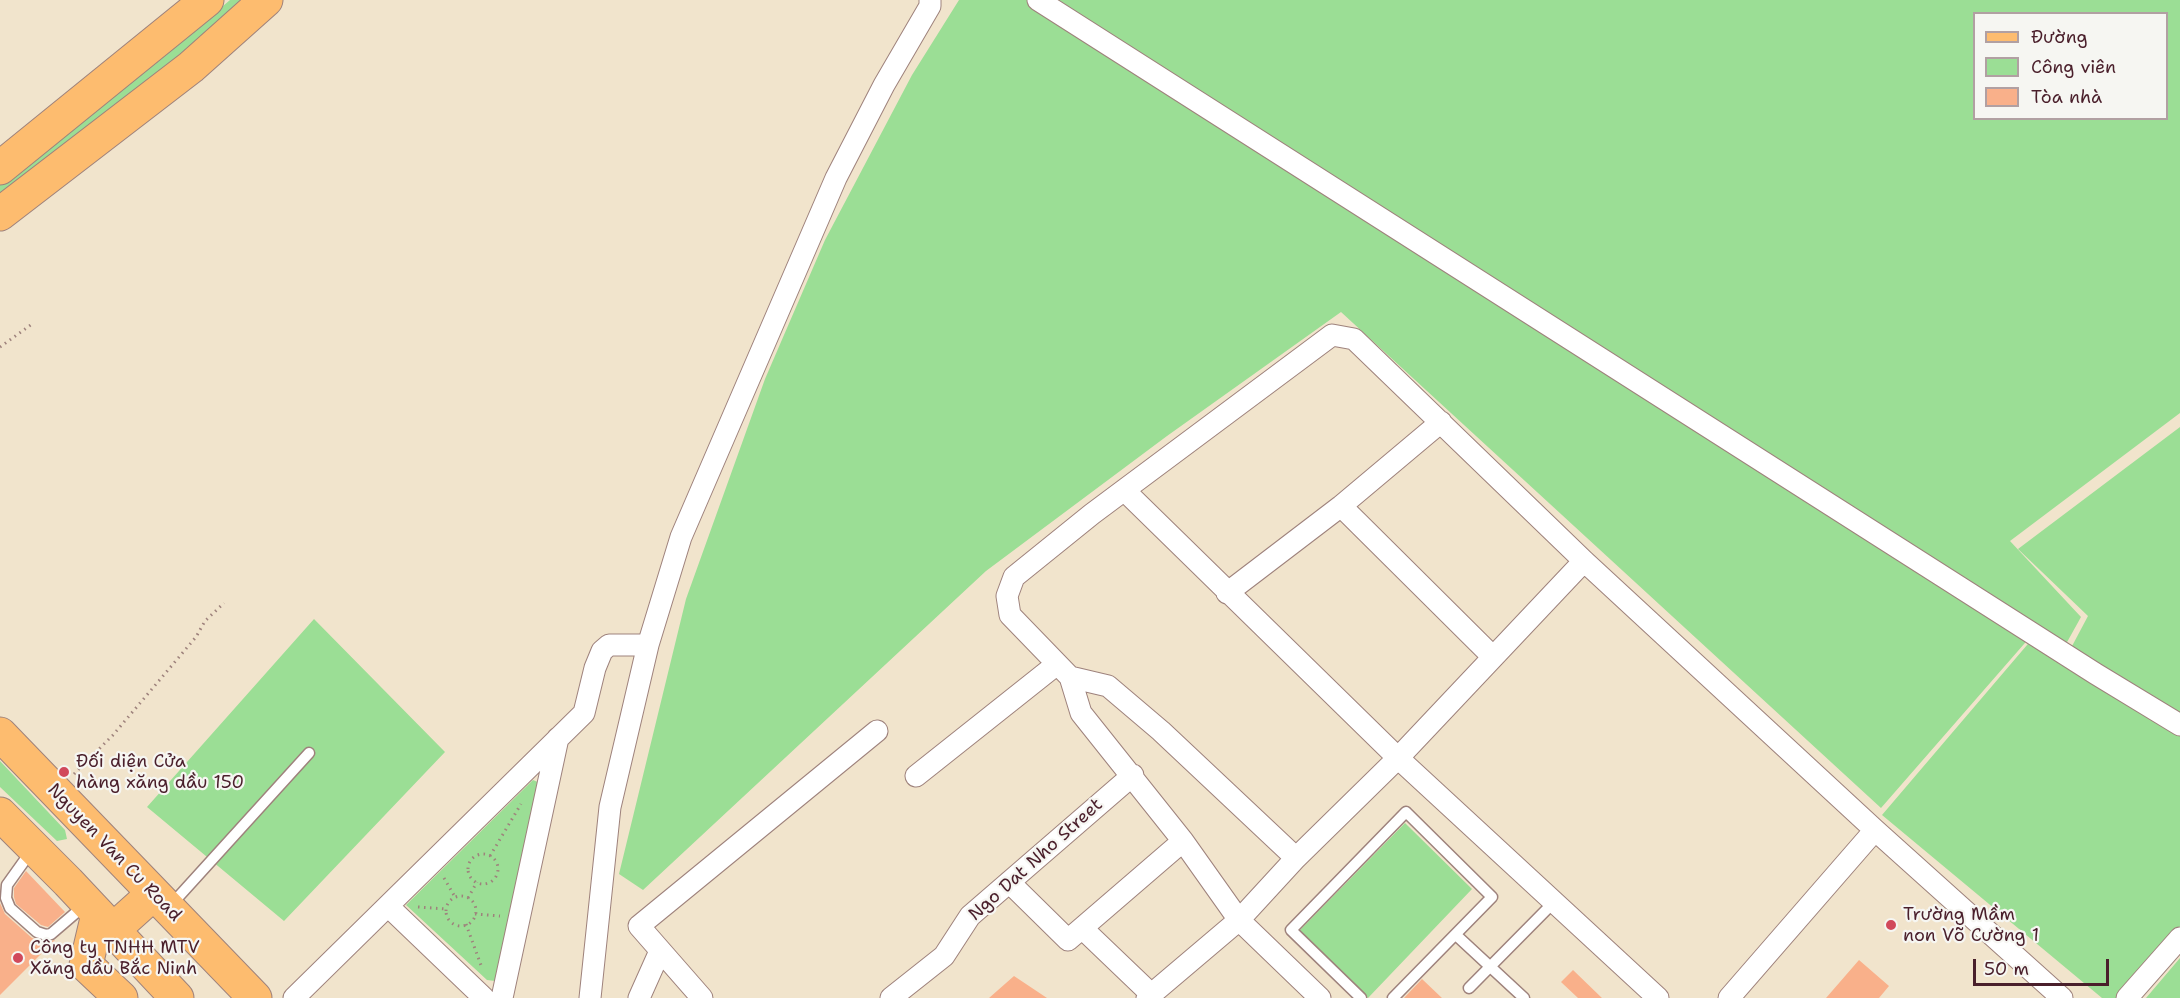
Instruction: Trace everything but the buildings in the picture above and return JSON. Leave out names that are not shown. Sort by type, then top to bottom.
[{"type":"main road","points":[[0,168],[207,0]]},
{"type":"main road","points":[[0,214],[191,67],[266,0]]},
{"type":"main road","name":"Nguyen Van Cu Road","points":[[0,734],[255,998]]},
{"type":"main road","points":[[0,814],[176,998]]},
{"type":"main road","points":[[99,915],[160,902]]},
{"type":"main road","points":[[99,915],[86,965],[122,998]]},
{"type":"street","points":[[590,998],[610,807],[648,645],[681,537],[832,188],[884,85],[930,6],[930,0]]},
{"type":"street","points":[[1038,0],[2180,725]]},
{"type":"street","points":[[1320,998],[1239,920],[1133,775],[1081,713],[1064,670],[1010,615],[1008,591],[1014,577],[1124,490],[1332,334],[1354,339],[1584,561],[1875,830],[2062,998]]},
{"type":"street","points":[[1227,593],[1341,506],[1441,422]]},
{"type":"street","points":[[1124,490],[1398,758],[1658,998]]},
{"type":"street","points":[[1341,506],[1493,657]]},
{"type":"street","points":[[1082,928],[1149,996],[1239,920],[1296,858],[1398,758],[1584,561]]},
{"type":"street","points":[[294,998],[389,908],[584,713],[595,668],[602,651],[609,645],[648,645]]},
{"type":"street","points":[[916,776],[1064,670]]},
{"type":"street","points":[[1064,670],[1108,686],[1161,731],[1296,858]]},
{"type":"street","points":[[702,998],[639,926],[877,731]]},
{"type":"street","points":[[502,998],[558,738]]},
{"type":"street","name":"Ngo Dat Nho Street","points":[[891,998],[944,956],[970,916],[1133,775]]},
{"type":"street","points":[[1729,998],[1875,830]]},
{"type":"street","points":[[1008,882],[1068,940],[1183,841]]},
{"type":"street","points":[[389,908],[485,988]]},
{"type":"street","points":[[2127,998],[2180,938]]},
{"type":"street","points":[[639,998],[660,951]]},
{"type":"lane","points":[[160,902],[309,753]]},
{"type":"lane","points":[[1361,998],[1291,930],[1406,812],[1492,897],[1394,998]]},
{"type":"lane","points":[[34,847],[7,885],[6,898],[10,908],[37,932],[45,935],[99,915]]},
{"type":"lane","points":[[1469,988],[1555,901]]},
{"type":"lane","points":[[1456,935],[1524,998]]},
{"type":"path","points":[[0,347],[32,324]]},
{"type":"path","points":[[56,792],[113,735],[196,637],[205,621],[224,603]]},
{"type":"path","points":[[490,856],[525,798]]},
{"type":"path","points":[[479,855],[490,856],[497,866],[496,876],[488,882],[477,882],[469,873],[469,864],[479,855]]},
{"type":"path","points":[[440,870],[455,897]]},
{"type":"path","points":[[468,898],[477,882]]},
{"type":"path","points":[[466,924],[453,923],[447,915],[446,909],[449,902],[455,897],[468,898],[473,902],[475,914]]},
{"type":"path","points":[[414,906],[446,909]]},
{"type":"path","points":[[475,914],[503,916]]},
{"type":"path","points":[[466,924],[475,914]]},
{"type":"path","points":[[466,924],[485,988]]},
{"type":"green space","points":[[230,0],[246,0],[199,42],[0,200],[0,184],[161,59]]},
{"type":"green space","points":[[959,0],[2180,0],[2180,413],[2010,541],[2081,617],[2066,644],[2031,636],[1881,808],[1341,312],[1167,436],[986,571],[643,890],[619,874],[686,599],[765,379],[825,240],[912,75]]},
{"type":"green space","points":[[2180,427],[2180,715],[2071,648],[2088,616],[2018,549]]},
{"type":"green space","points":[[314,619],[445,752],[284,921],[147,807]]},
{"type":"green space","points":[[2033,638],[2180,732],[2180,926],[2116,998],[2102,998],[1882,815]]},
{"type":"green space","points":[[0,761],[65,830],[67,839],[57,841],[0,787]]},
{"type":"green space","points":[[533,780],[540,783],[497,979],[487,980],[406,905]]},
{"type":"green space","points":[[1405,823],[1472,889],[1368,998],[1298,932]]},
{"type":"green space","points":[[2180,958],[2180,998],[2146,998]]},
{"type":"place","name":"Đối diện Cửa hàng xăng dầu 150","points":[[64,772]]},
{"type":"place","name":"Trường Mầm non Võ Cường 1","points":[[1891,925]]},
{"type":"place","name":"Công ty TNHH MTV Xăng dầu Bắc Ninh","points":[[18,958]]}]
